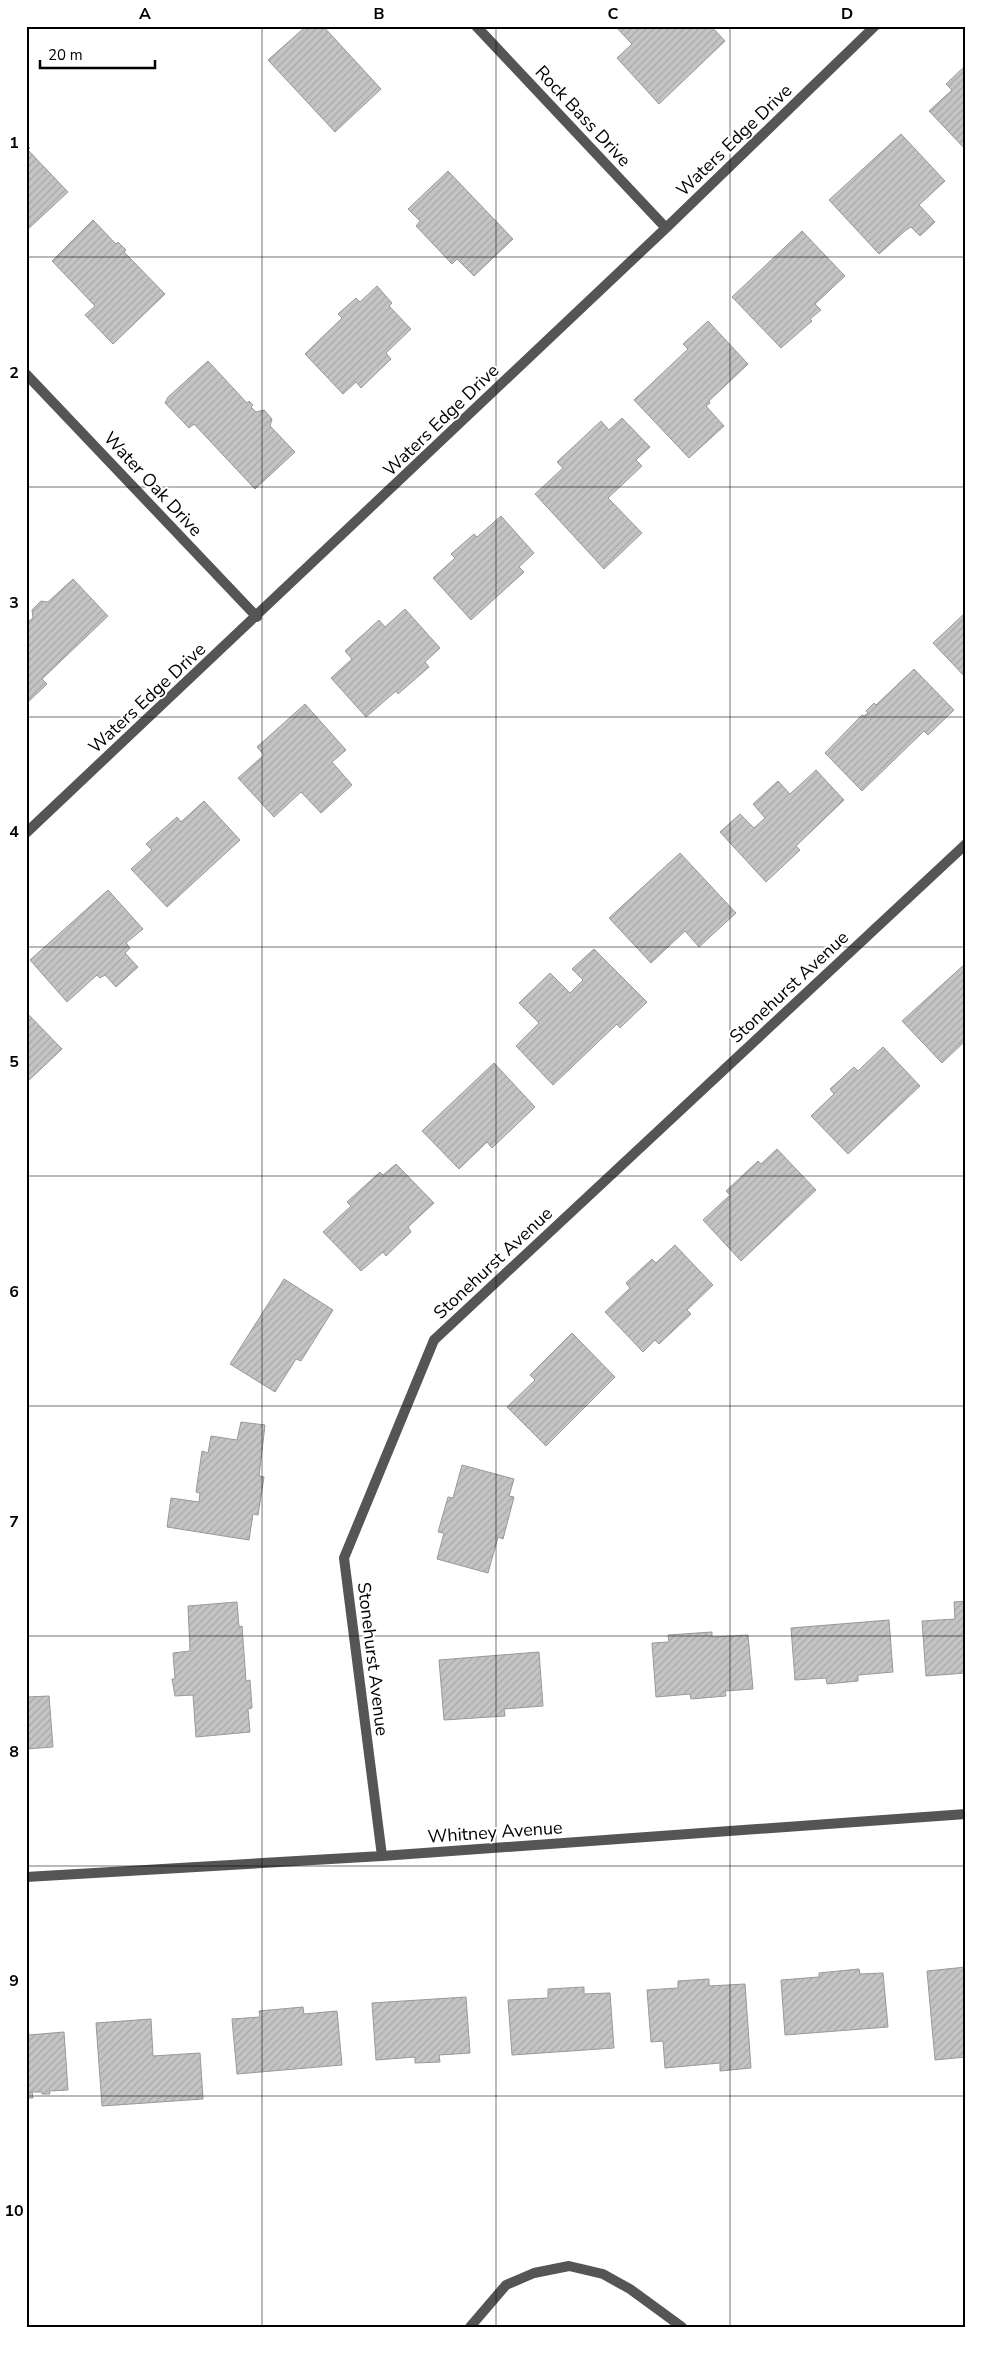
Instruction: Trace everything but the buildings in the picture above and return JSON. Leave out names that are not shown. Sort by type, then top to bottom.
[{"type":"street","name":"Rock Bass Drive","points":[[476,26],[666,228]]},
{"type":"street","name":"Waters Edge Drive","points":[[26,833],[257,617],[666,228],[875,26]]},
{"type":"street","name":"Water Oak Drive","points":[[26,374],[257,617]]},
{"type":"street","name":"Stonehurst Avenue","points":[[382,1856],[344,1558],[434,1340],[966,844]]},
{"type":"street","name":"Whitney Avenue","points":[[26,1877],[382,1856],[966,1814]]},
{"type":"street","points":[[470,2327],[506,2285],[534,2273],[569,2266],[603,2274],[630,2289],[682,2327]]}]
